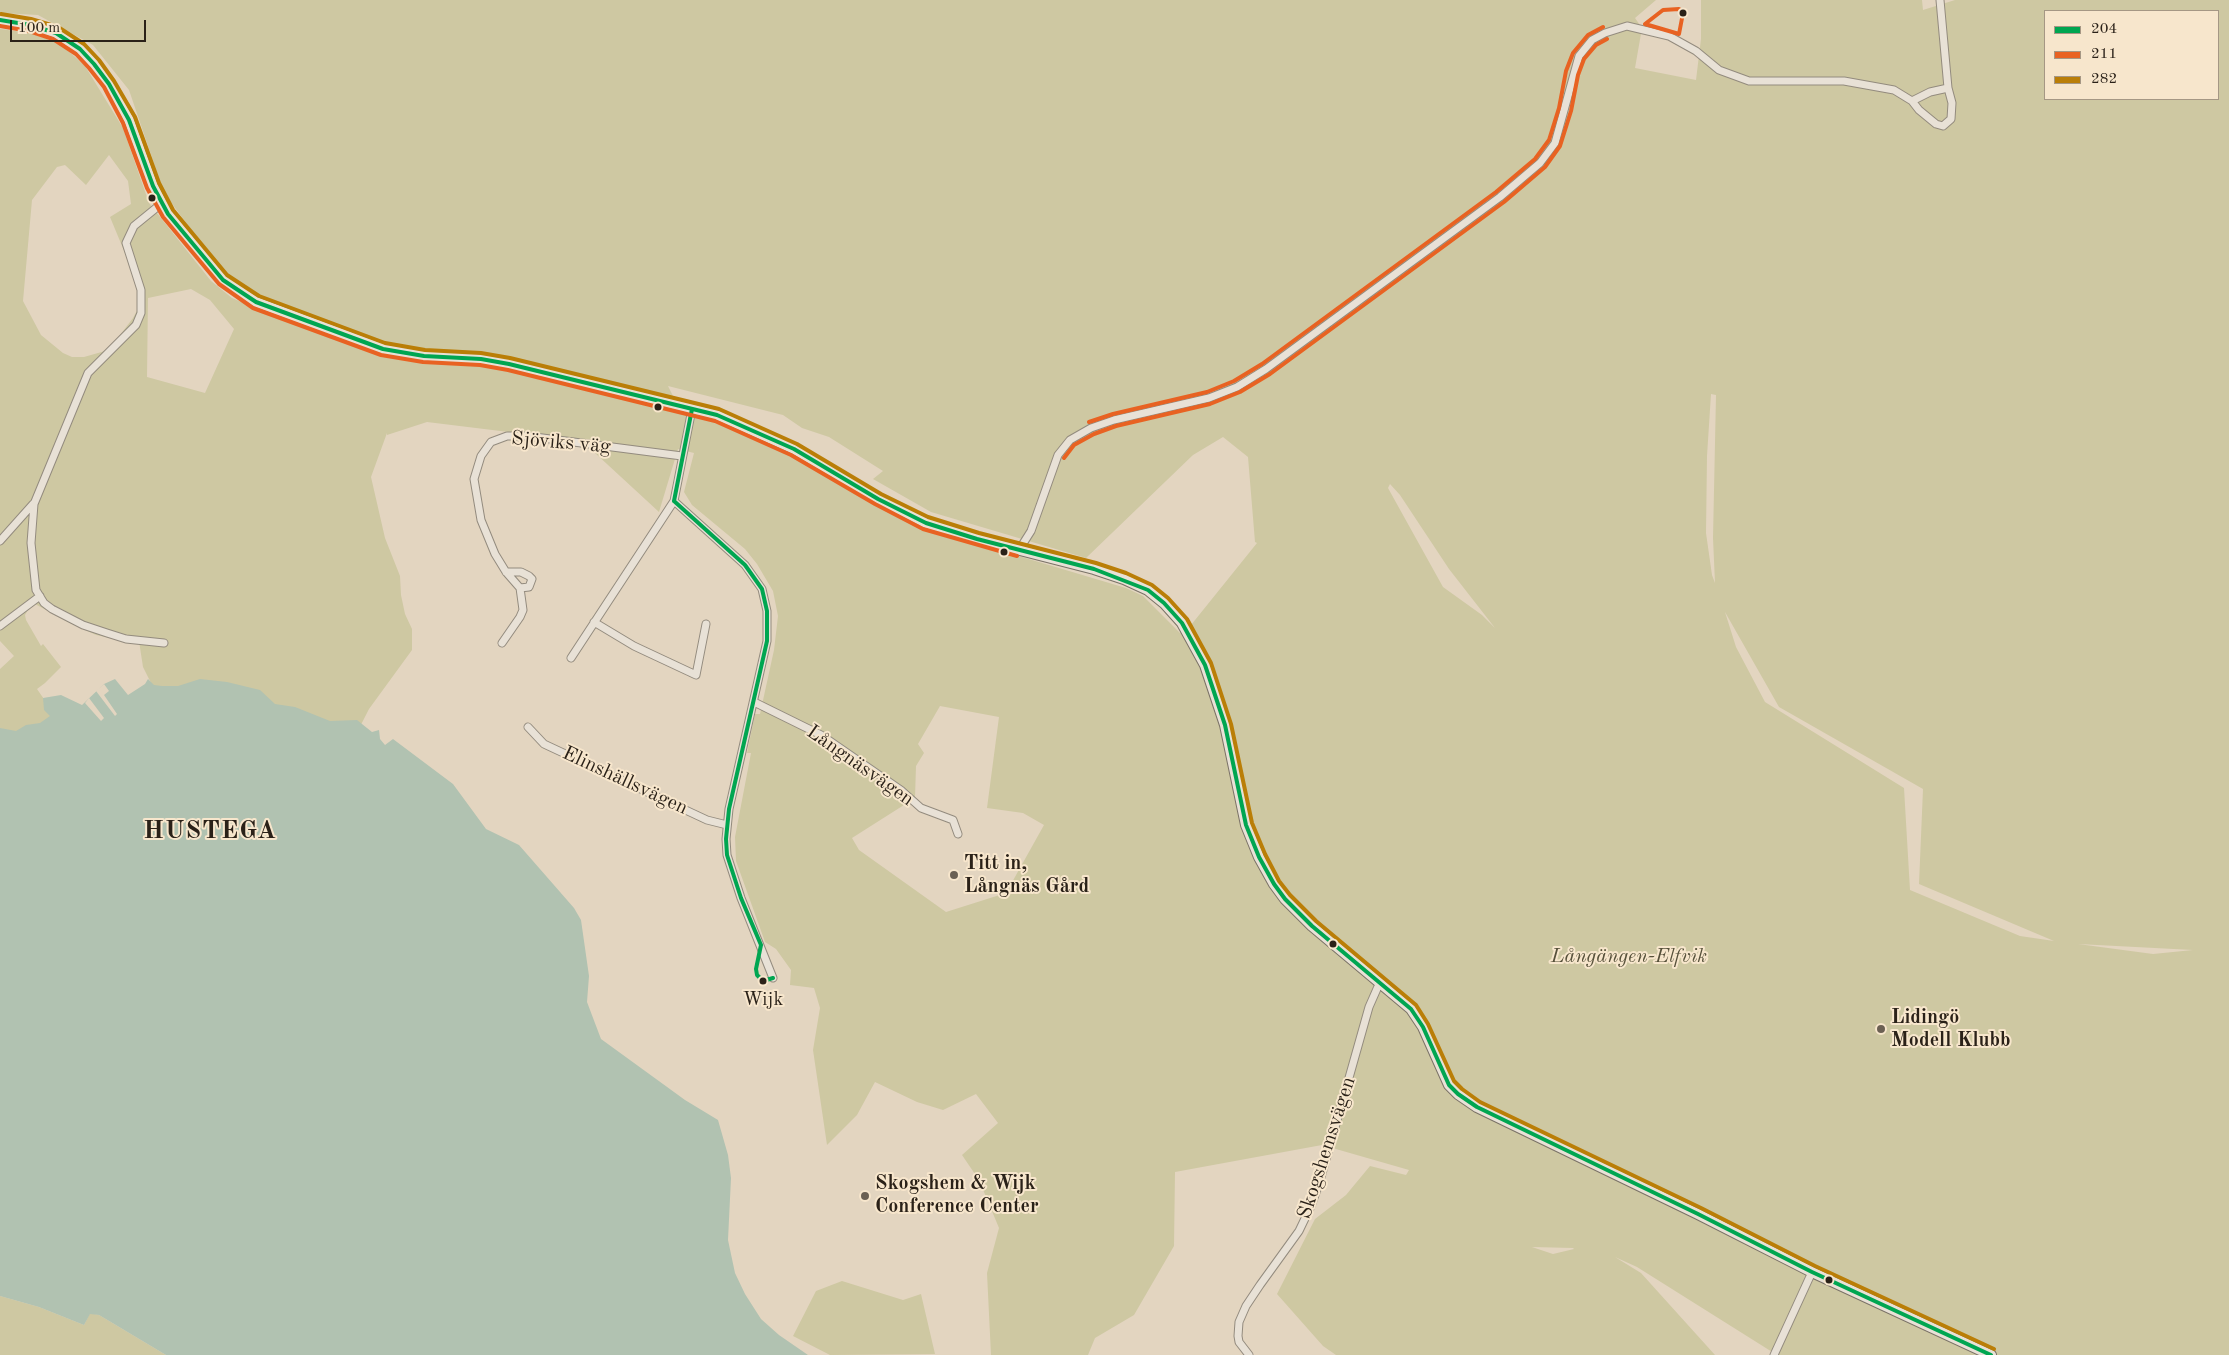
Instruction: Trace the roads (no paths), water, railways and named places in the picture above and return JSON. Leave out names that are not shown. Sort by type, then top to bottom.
[{"type":"street","points":[[1019,550],[1031,531],[1058,454],[1070,440],[1091,428],[1114,420],[1209,398],[1237,387],[1274,364],[1500,197],[1540,163],[1555,143],[1578,56],[1592,40],[1604,33],[1627,26],[1669,36],[1696,51],[1719,70],[1749,82],[1844,81],[1894,90],[1912,101],[1928,118],[1944,126],[1951,119],[1952,103],[1948,88],[1940,0]]},
{"type":"street","points":[[0,20],[30,25],[56,34],[80,49],[94,64],[109,84],[128,120],[161,204],[186,238],[223,280],[256,302],[383,349],[424,356],[481,359],[509,364],[724,418],[787,445],[878,499],[926,523],[1094,569],[1136,583],[1164,603],[1182,623],[1197,648],[1218,701],[1230,743],[1246,826],[1274,884],[1298,912],[1338,949],[1380,982],[1418,1018],[1449,1084],[1467,1101],[1812,1272],[1991,1355]]},
{"type":"street","points":[[1912,101],[1930,92],[1948,88]]},
{"type":"street","points":[[161,204],[134,226],[126,243],[142,290],[141,314],[136,325],[88,373],[34,504],[32,552],[36,590],[52,609],[83,625],[126,638],[164,643]]},
{"type":"street","points":[[571,658],[674,501],[692,409]]},
{"type":"street","name":"Sjöviks väg","points":[[520,588],[506,572],[495,554],[480,520],[476,501],[474,479],[477,466],[481,456],[491,442],[506,436],[527,436],[682,456]]},
{"type":"street","points":[[674,501],[745,565],[762,589],[767,611],[767,641],[727,826],[727,855],[741,898],[773,978]]},
{"type":"street","points":[[0,541],[34,504]]},
{"type":"street","points":[[502,643],[523,610],[520,588],[529,587],[532,579],[521,572],[506,572]]},
{"type":"street","points":[[0,626],[40,596]]},
{"type":"street","points":[[594,622],[634,646],[696,675],[706,624]]},
{"type":"street","name":"Långnäsvägen","points":[[754,702],[821,734],[902,791],[921,808],[953,820],[958,834]]},
{"type":"street","name":"Elinshällsvägen","points":[[528,728],[544,744],[707,820],[727,826]]},
{"type":"street","name":"Skogshemsvägen","points":[[1249,1355],[1239,1342],[1239,1322],[1246,1306],[1299,1231],[1311,1206],[1320,1184],[1369,1007],[1380,982]]},
{"type":"street","points":[[1774,1355],[1812,1272]]},
{"type":"place","name":"Titt in, Långnäs Gård","points":[[954,875]]},
{"type":"place","name":"Wijk","points":[[763,981]]},
{"type":"place","name":"Lidingö Modell Klubb","points":[[1881,1029]]},
{"type":"place","name":"Skogshem & Wijk Conference Center","points":[[865,1196]]},
{"type":"district","name":"HUSTEGA","points":[[210,831]]},
{"type":"park label","name":"Långängen-Elfvik","points":[[1629,957]]}]
